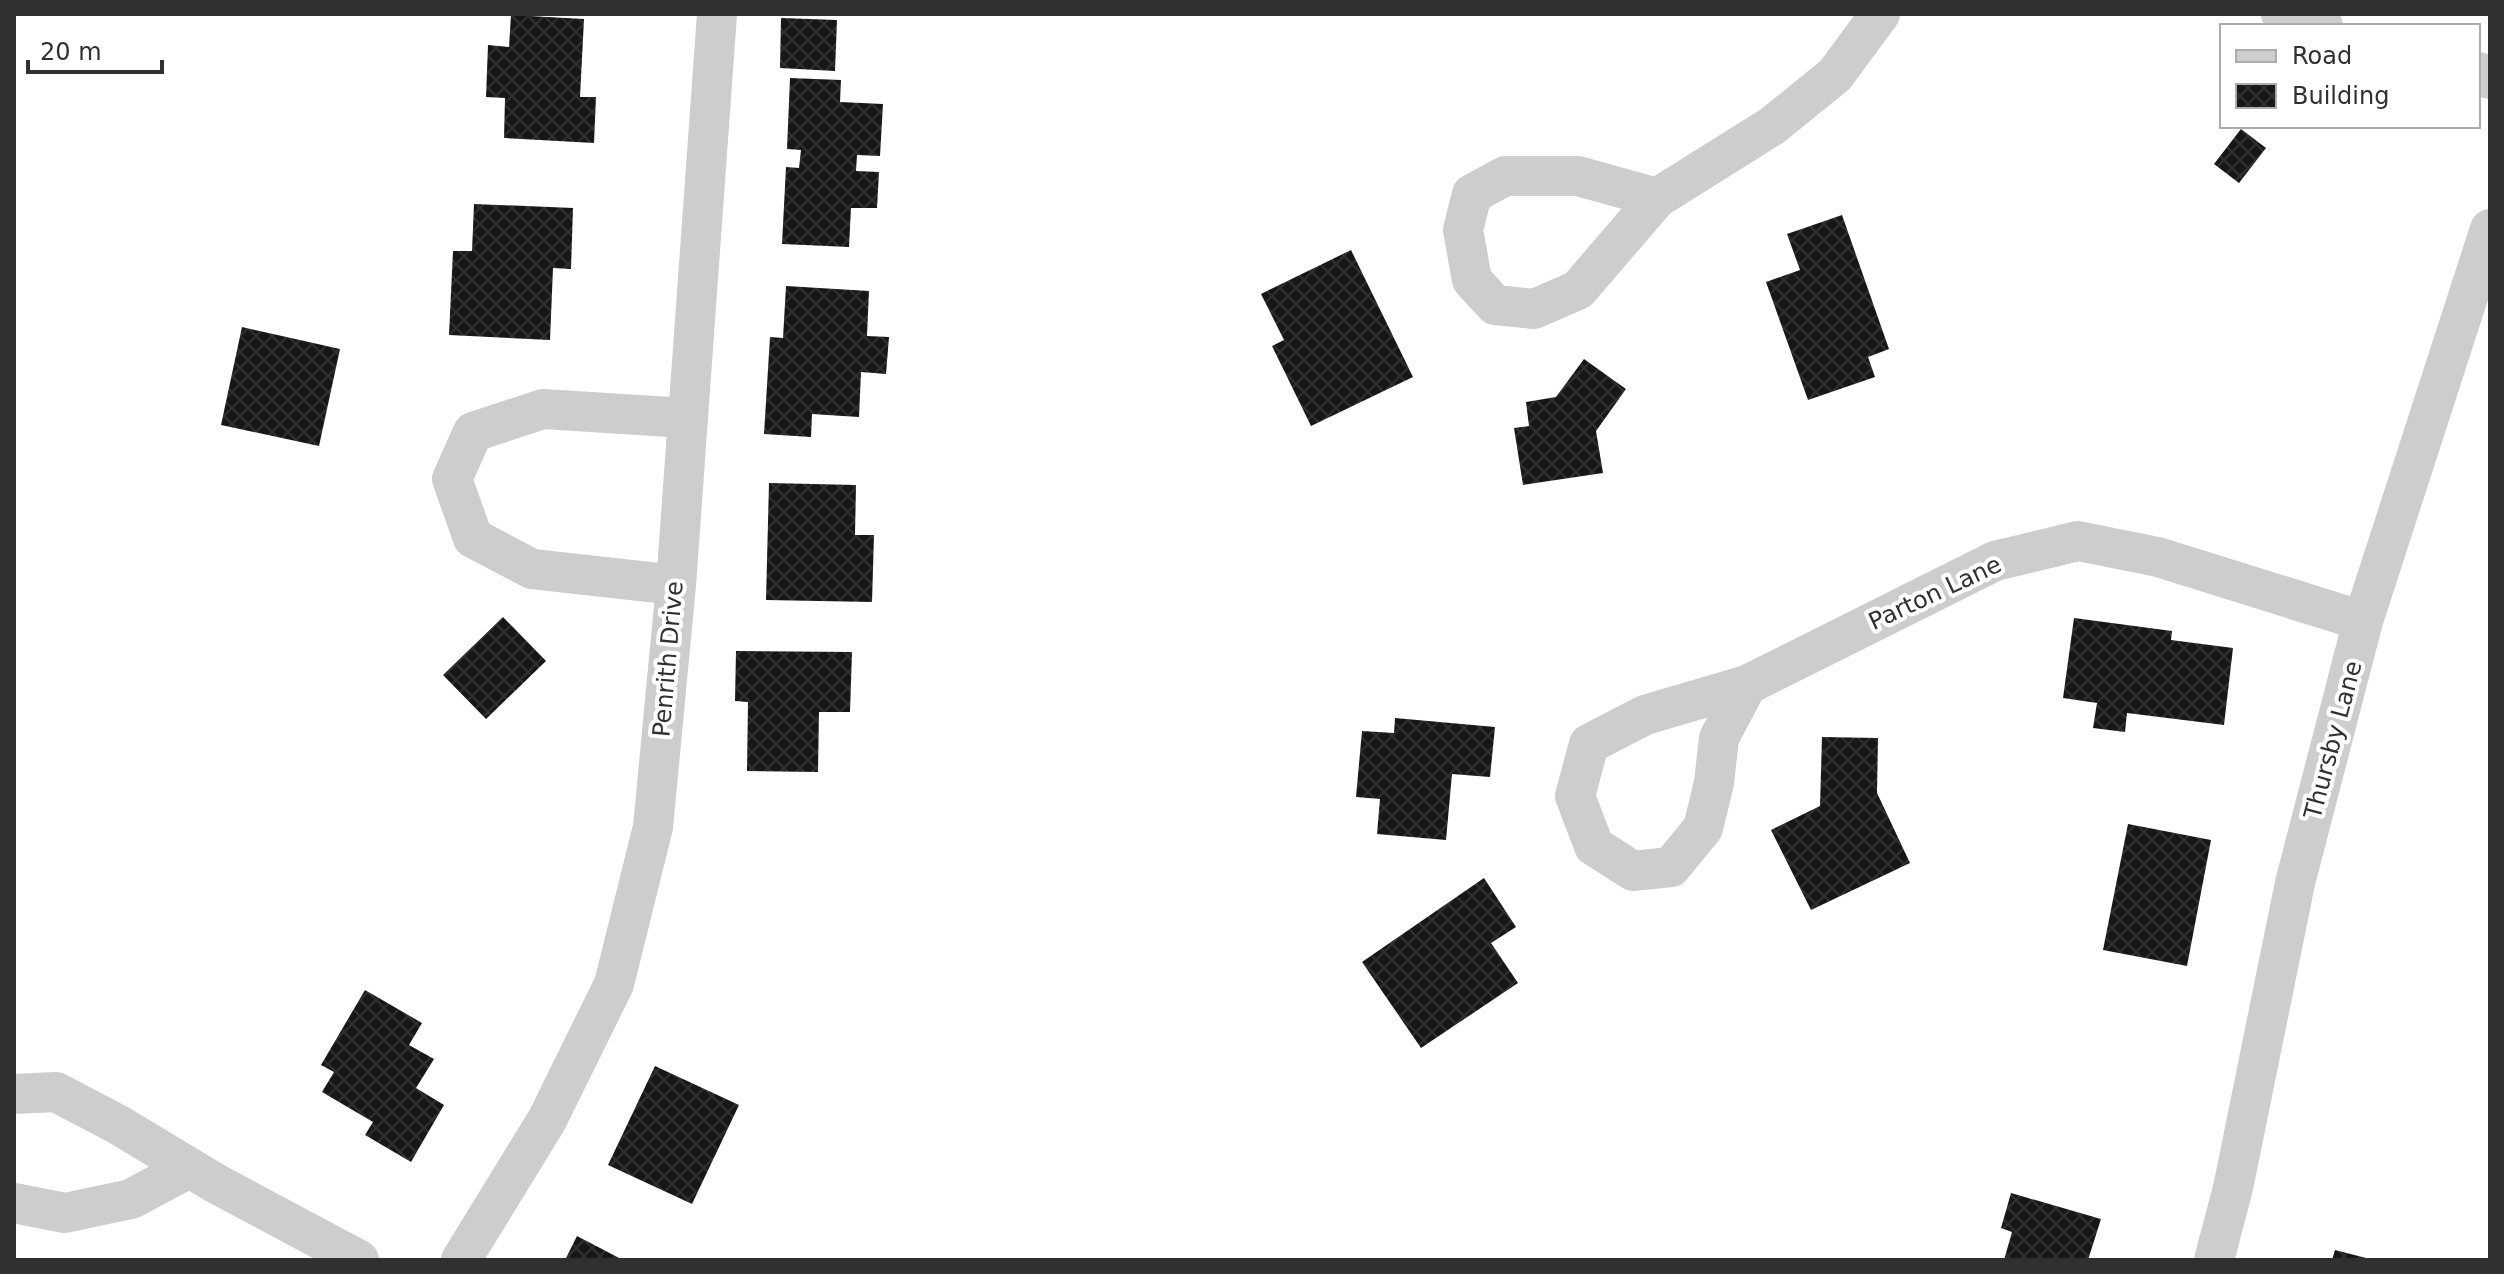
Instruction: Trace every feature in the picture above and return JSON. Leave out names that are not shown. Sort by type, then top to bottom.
[{"type":"street","name":"Penrith Drive","points":[[461,1260],[547,1120],[614,984],[653,827],[676,585],[717,14]]},
{"type":"street","points":[[1657,198],[1578,176],[1505,176],[1472,194],[1463,230],[1472,280],[1495,305],[1534,309],[1578,290],[1657,198],[1772,126],[1835,75],[1880,14]]},
{"type":"street","points":[[2283,14],[2315,24]]},
{"type":"street","name":"Thursby Lane","points":[[2214,1260],[2233,1188],[2295,883],[2363,621],[2490,229]]},
{"type":"street","points":[[676,585],[532,569],[473,538],[452,479],[473,432],[543,409],[686,418]]},
{"type":"street","name":"Parton Lane","points":[[1747,685],[1719,738],[1714,783],[1703,828],[1671,867],[1633,871],[1594,846],[1575,796],[1589,744],[1645,715],[1747,685],[1995,561],[2078,541],[2158,557],[2363,621]]},
{"type":"street","points":[[14,1094],[56,1092],[359,1260]]},
{"type":"street","points":[[14,1203],[65,1213],[131,1199],[189,1168]]},
{"type":"building","points":[[511,15],[584,19],[580,97],[596,97],[594,143],[504,138],[505,98],[486,97],[488,45],[509,47]]},
{"type":"building","points":[[781,18],[837,20],[835,71],[780,68]]},
{"type":"building","points":[[790,78],[841,80],[840,102],[883,104],[880,156],[857,155],[856,171],[879,172],[877,208],[851,208],[849,247],[782,244],[786,167],[799,168],[801,150],[787,149]]},
{"type":"building","points":[[2241,129],[2266,148],[2239,183],[2214,164]]},
{"type":"building","points":[[474,204],[573,208],[571,269],[553,268],[550,340],[449,335],[453,251],[472,251]]},
{"type":"building","points":[[1842,215],[1889,349],[1868,357],[1875,377],[1808,400],[1766,282],[1800,270],[1787,234]]},
{"type":"building","points":[[1351,250],[1413,377],[1311,426],[1272,346],[1284,340],[1261,294]]},
{"type":"building","points":[[786,286],[869,291],[867,336],[889,337],[886,374],[861,372],[859,417],[812,414],[811,437],[764,434],[770,337],[783,338]]},
{"type":"building","points":[[242,327],[340,349],[319,446],[221,425]]},
{"type":"building","points":[[1584,359],[1626,389],[1596,431],[1603,473],[1523,485],[1514,428],[1529,426],[1526,402],[1556,397]]},
{"type":"building","points":[[769,483],[856,485],[855,535],[874,535],[872,602],[766,600]]},
{"type":"building","points":[[503,617],[546,661],[486,719],[443,675]]},
{"type":"building","points":[[2074,618],[2172,631],[2171,640],[2233,648],[2224,725],[2127,713],[2125,732],[2093,728],[2097,703],[2063,698]]},
{"type":"building","points":[[736,651],[852,652],[850,712],[819,712],[818,772],[747,771],[748,702],[735,701]]},
{"type":"building","points":[[1395,718],[1495,727],[1490,777],[1452,774],[1446,840],[1377,834],[1380,799],[1356,797],[1362,731],[1394,733]]},
{"type":"building","points":[[1822,737],[1878,738],[1877,793],[1910,863],[1811,910],[1771,830],[1820,806]]},
{"type":"building","points":[[2128,824],[2211,840],[2187,966],[2103,950]]},
{"type":"building","points":[[1484,878],[1516,927],[1491,943],[1518,983],[1421,1048],[1362,962]]},
{"type":"building","points":[[365,990],[422,1023],[409,1045],[434,1059],[416,1088],[444,1105],[411,1162],[365,1135],[373,1122],[322,1092],[334,1072],[321,1065]]},
{"type":"building","points":[[655,1066],[739,1105],[692,1204],[608,1165]]},
{"type":"building","points":[[2011,1193],[2101,1219],[2088,1260],[2004,1260],[2012,1232],[2001,1228]]},
{"type":"building","points":[[577,1236],[623,1260],[565,1260]]},
{"type":"building","points":[[2335,1250],[2370,1259],[2370,1260],[2332,1260]]}]
